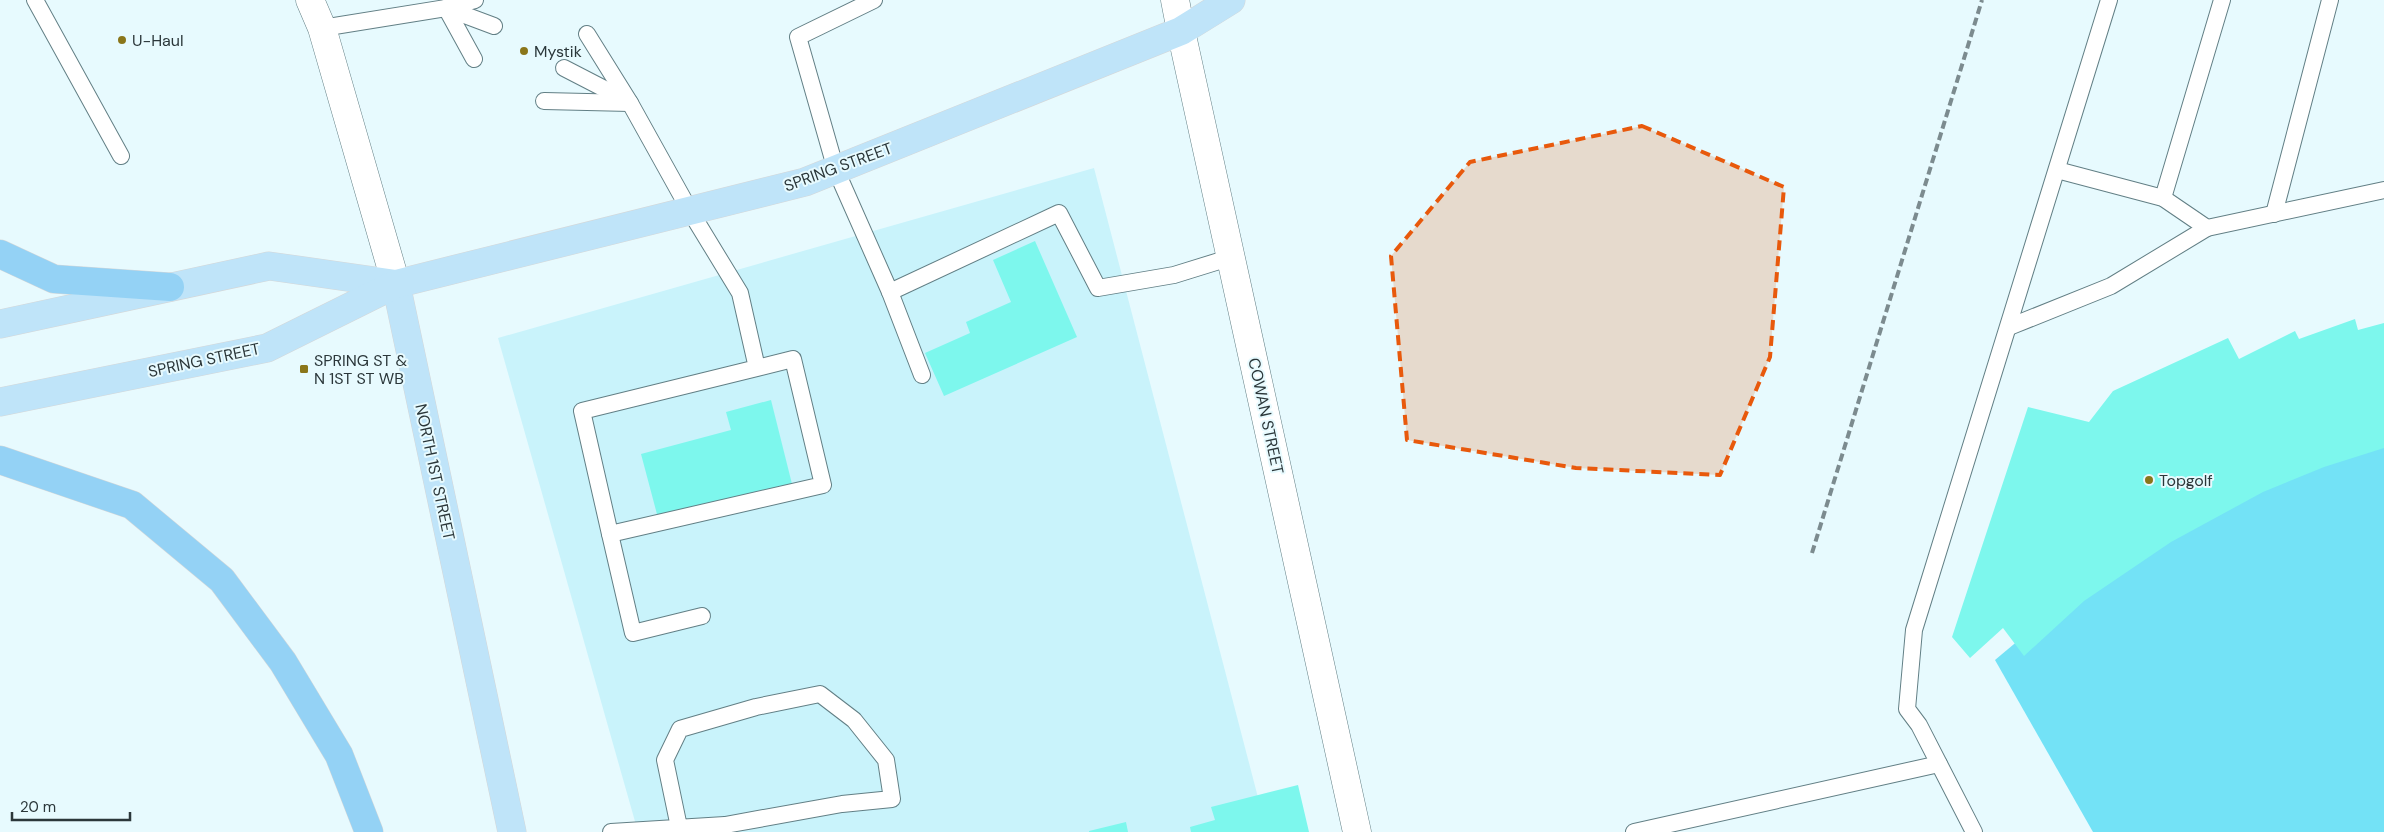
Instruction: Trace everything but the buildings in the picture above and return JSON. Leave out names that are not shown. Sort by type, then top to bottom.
[{"type":"highway","points":[[0,254],[54,279],[170,287]]},
{"type":"highway","points":[[0,460],[132,506],[222,580],[282,662],[339,755],[369,832]]},
{"type":"main road","name":"SPRING STREET","points":[[0,402],[267,348],[396,284],[805,182],[1181,31],[1231,0]]},
{"type":"main road","name":"SPRING STREET","points":[[0,324],[269,266],[396,284]]},
{"type":"main road","name":"NORTH 1ST STREET","points":[[396,284],[512,832]]},
{"type":"street","name":"NORTH 1ST STREET","points":[[310,0],[322,28],[396,284]]},
{"type":"street","name":"COWAN STREET","points":[[1175,0],[1357,832]]},
{"type":"lane","points":[[36,0],[121,156]]},
{"type":"lane","points":[[322,28],[446,8],[475,0]]},
{"type":"lane","points":[[874,0],[798,37],[836,170],[890,292],[922,375]]},
{"type":"lane","points":[[1974,832],[1919,725],[1907,709],[1914,630],[2109,0]]},
{"type":"lane","points":[[2163,198],[2222,0]]},
{"type":"lane","points":[[2274,214],[2330,0]]},
{"type":"lane","points":[[446,8],[494,26]]},
{"type":"lane","points":[[446,8],[474,59]]},
{"type":"lane","points":[[587,34],[630,102],[690,211],[740,294],[757,368]]},
{"type":"lane","points":[[564,68],[630,102]]},
{"type":"lane","points":[[544,101],[630,102]]},
{"type":"lane","points":[[2057,170],[2163,198],[2207,228]]},
{"type":"lane","points":[[2009,327],[2111,286],[2207,228],[2384,190]]},
{"type":"lane","points":[[890,292],[1059,213],[1098,288],[1174,275],[1232,257]]},
{"type":"lane","points":[[610,534],[823,485],[793,359],[582,411],[610,534],[633,633],[702,616]]},
{"type":"lane","points":[[611,832],[725,825],[842,804],[892,798],[886,760],[854,720],[820,694],[756,707],[680,729],[665,760],[679,827]]},
{"type":"lane","points":[[1634,832],[1939,764]]},
{"type":"highlighted area","points":[[1642,126],[1784,187],[1770,357],[1720,475],[1576,468],[1407,440],[1391,256],[1470,162]]},
{"type":"shaded area","points":[[1094,168],[1267,832],[638,832],[498,338]]},
{"type":"shaded area","name":"Topgolf","points":[[2384,444],[2384,832],[2093,832],[1995,660],[2070,597],[2269,486]]},
{"type":"railway","points":[[1812,553],[1982,0]]},
{"type":"place","name":"U-Haul","points":[[122,40]]},
{"type":"place","name":"Mystik","points":[[524,51]]},
{"type":"place","name":"SPRING ST & N 1ST ST WB","points":[[304,369]]},
{"type":"place","name":"Topgolf","points":[[2149,480]]}]
